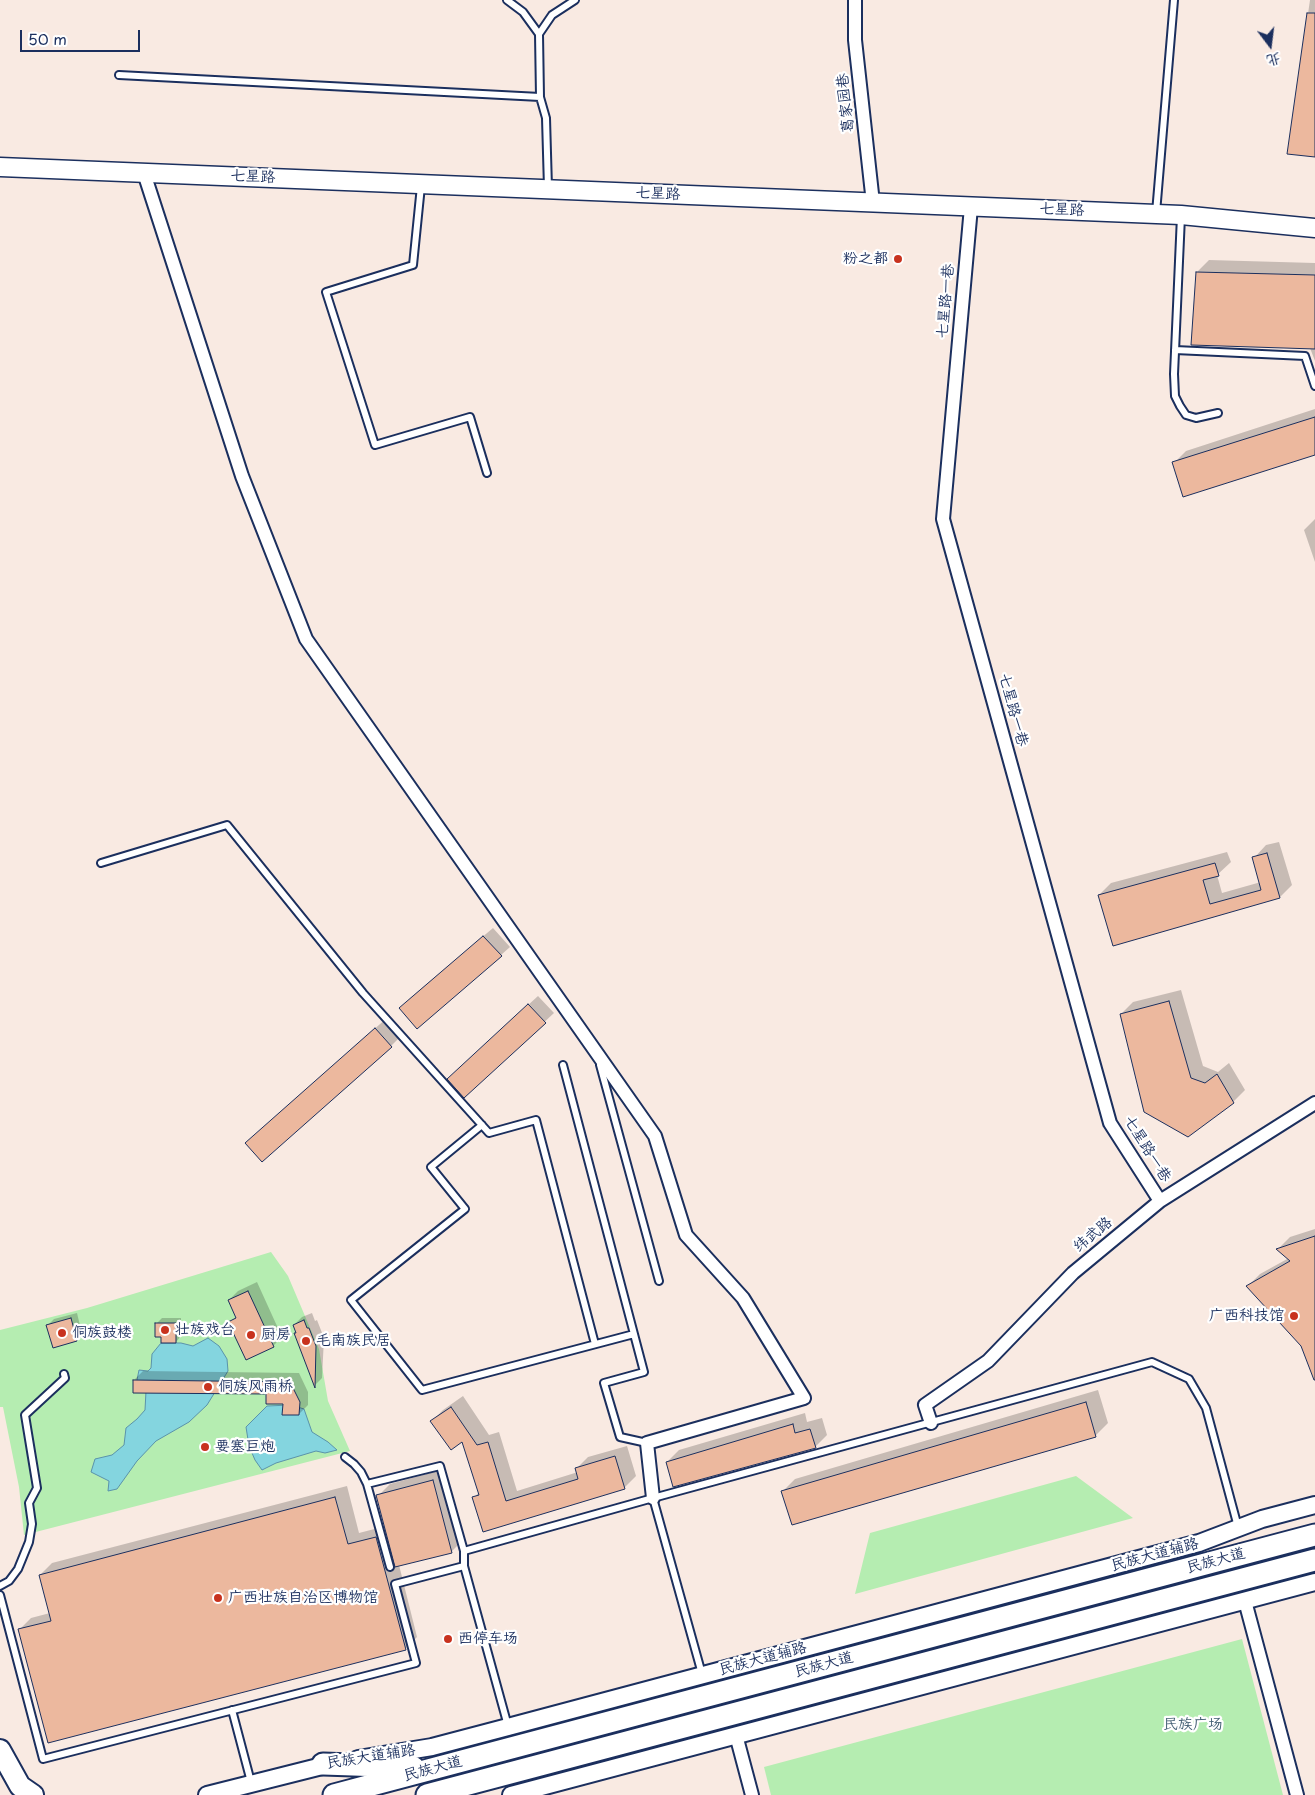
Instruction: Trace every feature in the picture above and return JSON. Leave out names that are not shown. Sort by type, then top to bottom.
[{"type":"highway","name":"民族大道","points":[[334,1795],[1315,1535]]},
{"type":"highway","name":"民族大道","points":[[427,1795],[1314,1560]]},
{"type":"highway","points":[[323,1764],[438,1768]]},
{"type":"main road","name":"七星路","points":[[0,166],[1181,215],[1315,228]]},
{"type":"main road","points":[[0,1750],[20,1786],[33,1795]]},
{"type":"main road","points":[[0,1762],[9,1795]]},
{"type":"street","name":"葛家园巷","points":[[855,0],[855,40],[873,203]]},
{"type":"street","points":[[144,173],[242,476],[306,639],[655,1136],[686,1235],[743,1298],[804,1398],[647,1443],[653,1498]]},
{"type":"street","name":"七星路一巷","points":[[971,207],[943,520],[1110,1123],[1160,1201]]},
{"type":"street","name":"纬武路","points":[[931,1422],[925,1405],[988,1361],[1073,1273],[1160,1201],[1315,1103]]},
{"type":"street","name":"民族大道辅路","points":[[207,1795],[323,1764],[432,1747],[1199,1543],[1262,1519],[1315,1505]]},
{"type":"street","points":[[511,1795],[1315,1582]]},
{"type":"street","points":[[1245,1600],[1297,1795]]},
{"type":"street","points":[[736,1735],[752,1795]]},
{"type":"lane","points":[[507,0],[523,12],[539,34],[540,97],[546,118],[548,189]]},
{"type":"lane","points":[[539,34],[552,16],[575,0]]},
{"type":"lane","points":[[1156,214],[1174,0]]},
{"type":"lane","points":[[119,74],[540,97]]},
{"type":"lane","points":[[421,184],[413,265],[326,292],[376,445],[470,417],[487,473]]},
{"type":"lane","points":[[1181,215],[1175,350],[1176,396],[1186,415],[1196,418],[1218,413]]},
{"type":"lane","points":[[1175,350],[1305,356],[1315,386]]},
{"type":"lane","points":[[101,863],[227,826],[363,993],[490,1133],[536,1120],[595,1344]]},
{"type":"lane","points":[[596,1052],[659,1281]]},
{"type":"lane","points":[[563,1065],[644,1372],[604,1383],[620,1437],[647,1443]]},
{"type":"lane","points":[[482,1125],[430,1167],[465,1209],[351,1300],[422,1390],[634,1334]]},
{"type":"lane","points":[[464,1552],[653,1498],[1152,1362],[1189,1379],[1206,1408],[1239,1528]]},
{"type":"lane","points":[[0,1586],[18,1568],[29,1542],[32,1524],[29,1503],[38,1488],[25,1415],[65,1378],[64,1374]]},
{"type":"lane","points":[[345,1457],[358,1468],[367,1484],[390,1566]]},
{"type":"lane","points":[[367,1484],[440,1466],[464,1552],[464,1566],[508,1727]]},
{"type":"lane","points":[[653,1498],[702,1675]]},
{"type":"lane","points":[[0,1595],[43,1759],[416,1663],[395,1584],[464,1566]]},
{"type":"lane","points":[[232,1710],[251,1783]]},
{"type":"green space","points":[[271,1252],[288,1276],[319,1349],[328,1401],[350,1451],[24,1535],[19,1487],[3,1407],[0,1407],[0,1330],[87,1308]]},
{"type":"green space","points":[[1076,1476],[1133,1518],[855,1594],[870,1533]]},
{"type":"green space","name":"民族广场","points":[[1242,1639],[1283,1795],[771,1795],[764,1767]]},
{"type":"water","points":[[208,1338],[219,1346],[227,1359],[228,1371],[207,1405],[189,1422],[156,1441],[137,1461],[117,1489],[108,1491],[109,1481],[91,1472],[95,1459],[112,1455],[124,1445],[126,1428],[145,1410],[146,1391],[137,1380],[139,1370],[148,1371],[151,1368],[152,1354],[161,1343],[181,1343],[193,1346]]},
{"type":"water","points":[[291,1405],[304,1409],[312,1432],[337,1450],[325,1453],[316,1451],[276,1463],[262,1470],[249,1446],[246,1427],[267,1406]]},
{"type":"building","points":[[1307,13],[1315,13],[1315,157],[1287,154]]},
{"type":"building","points":[[1196,272],[1315,275],[1315,349],[1191,345]]},
{"type":"building","points":[[1315,417],[1315,455],[1183,497],[1172,462]]},
{"type":"building","points":[[1267,853],[1280,898],[1113,946],[1098,895],[1215,863],[1219,876],[1203,880],[1210,904],[1261,890],[1252,857]]},
{"type":"building","points":[[483,936],[502,956],[417,1029],[399,1008]]},
{"type":"building","points":[[1169,1001],[1191,1078],[1205,1083],[1217,1074],[1234,1103],[1188,1137],[1144,1112],[1120,1014]]},
{"type":"building","points":[[528,1004],[546,1023],[464,1098],[447,1079]]},
{"type":"building","points":[[375,1028],[392,1047],[262,1162],[245,1143]]},
{"type":"building","name":"广西科技馆","points":[[1315,1236],[1314,1380],[1301,1346],[1246,1286],[1290,1261],[1276,1249]]},
{"type":"building","name":"厨房","points":[[248,1291],[274,1347],[246,1360],[228,1322],[236,1318],[228,1300]]},
{"type":"building","name":"侗族鼓楼","points":[[71,1318],[77,1341],[53,1348],[46,1325]]},
{"type":"building","points":[[304,1320],[316,1346],[315,1388],[294,1333],[296,1333],[293,1325]]},
{"type":"building","name":"壮族戏台","points":[[155,1323],[176,1323],[176,1343],[161,1343],[161,1337],[155,1337]]},
{"type":"building","name":"侗族风雨桥","points":[[133,1380],[290,1382],[300,1402],[299,1415],[282,1415],[283,1404],[266,1404],[266,1394],[133,1393]]},
{"type":"building","points":[[1086,1402],[1096,1437],[792,1525],[781,1491]]},
{"type":"building","points":[[451,1407],[477,1445],[488,1442],[506,1501],[578,1479],[575,1468],[615,1456],[625,1489],[483,1532],[472,1497],[479,1495],[462,1442],[451,1450],[430,1421]]},
{"type":"building","points":[[793,1424],[795,1433],[810,1429],[816,1448],[673,1487],[666,1462]]},
{"type":"building","points":[[433,1480],[452,1553],[395,1567],[376,1495]]},
{"type":"building","name":"广西壮族自治区博物馆","points":[[335,1497],[348,1544],[376,1537],[406,1650],[48,1743],[18,1629],[51,1621],[39,1575]]},
{"type":"place","name":"粉之都","points":[[898,259]]},
{"type":"place","name":"广西科技馆","points":[[1294,1316]]},
{"type":"place","name":"壮族戏台","points":[[165,1330]]},
{"type":"place","name":"侗族鼓楼","points":[[62,1333]]},
{"type":"place","name":"厨房","points":[[251,1335]]},
{"type":"place","name":"毛南族民居","points":[[306,1341]]},
{"type":"place","name":"侗族风雨桥","points":[[208,1387]]},
{"type":"place","name":"要塞巨炮","points":[[205,1447]]},
{"type":"place","name":"广西壮族自治区博物馆","points":[[218,1598]]},
{"type":"place","name":"西停车场","points":[[448,1639]]}]
